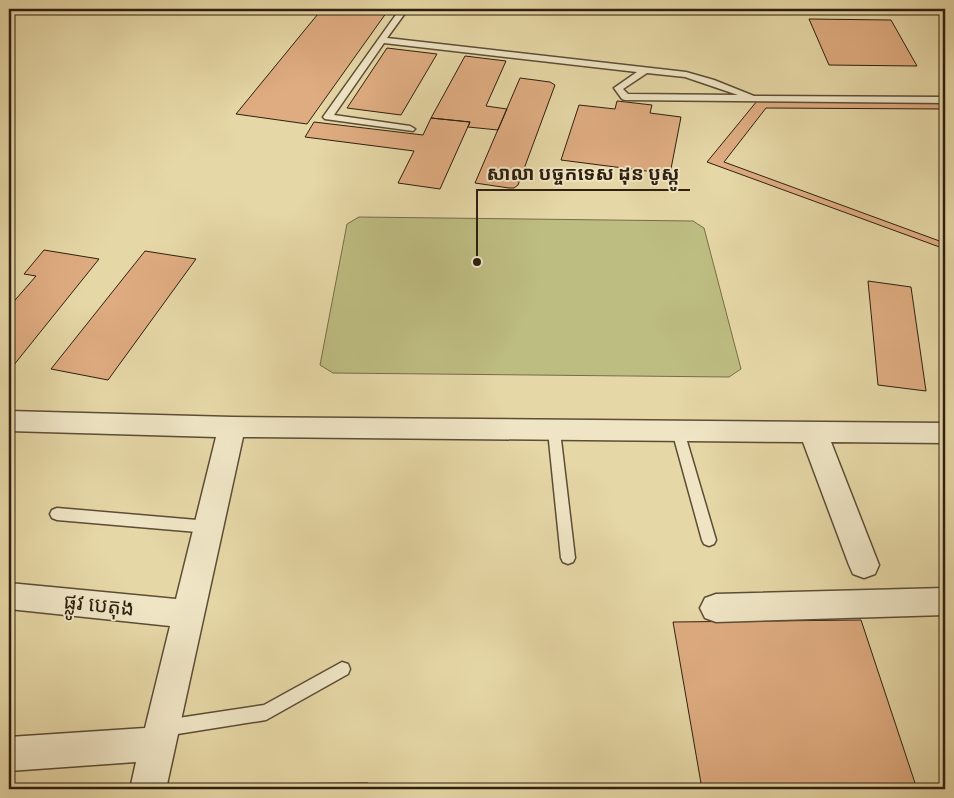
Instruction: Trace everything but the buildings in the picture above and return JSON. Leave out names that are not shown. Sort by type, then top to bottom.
[{"type":"street","points":[[9,420],[232,427],[945,433]]},
{"type":"street","points":[[148,789],[232,427]]},
{"type":"street","points":[[813,432],[864,565]]},
{"type":"street","name":"ផ្លូវ បេតុង","points":[[9,596],[189,614]]},
{"type":"street","points":[[716,608],[945,600]]},
{"type":"street","points":[[9,754],[161,736]]},
{"type":"lane","points":[[404,9],[328,117],[410,129]]},
{"type":"lane","points":[[382,40],[686,75],[711,82],[755,99]]},
{"type":"lane","points":[[646,70],[618,88],[625,97],[945,100]]},
{"type":"lane","points":[[554,431],[568,558]]},
{"type":"lane","points":[[678,431],[709,540]]},
{"type":"lane","points":[[57,514],[209,527]]},
{"type":"lane","points":[[161,736],[266,712],[342,669]]},
{"type":"shaded area","points":[[359,217],[693,221],[704,228],[741,369],[729,377],[333,373],[320,365],[347,224]]},
{"type":"place","name":"សាលា បច្ចកទេស ដុន បូស្កូ","points":[[477,262]]}]
